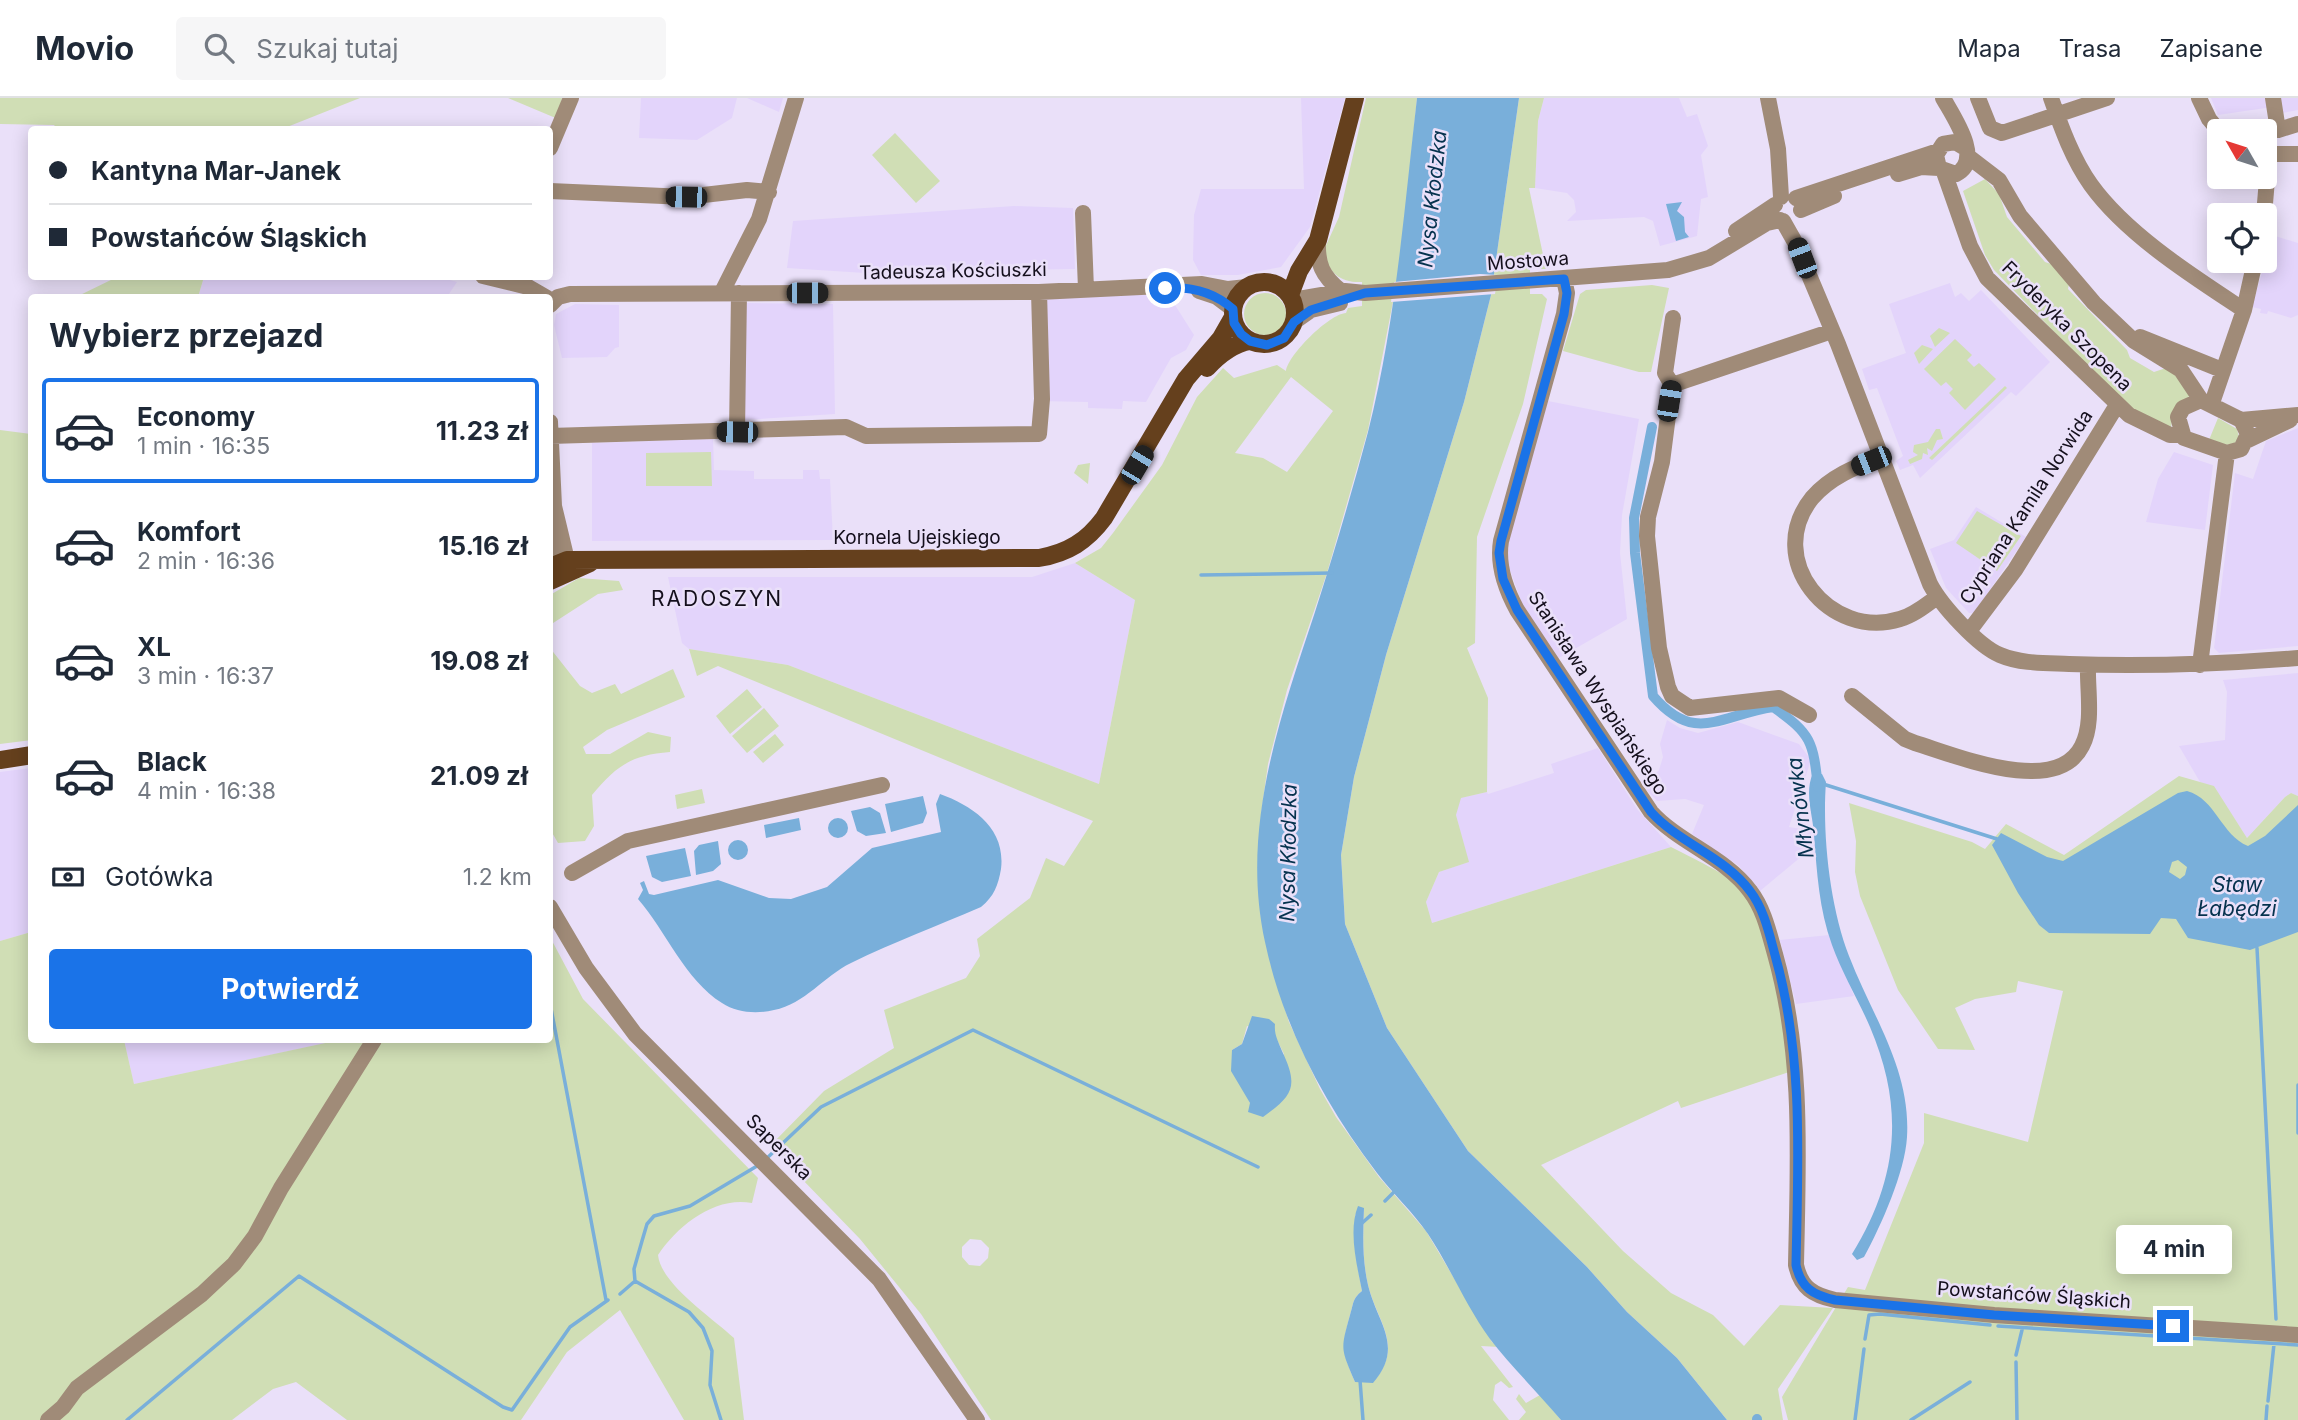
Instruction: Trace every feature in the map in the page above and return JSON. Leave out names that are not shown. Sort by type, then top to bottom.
[{"type":"main road","points":[[1321,232],[1296,261],[1269,283],[1247,287],[1238,297],[1233,313],[1237,328],[1250,341],[1275,343],[1284,338],[1294,322],[1291,298],[1299,271],[1321,232],[1355,98]]},
{"type":"main road","points":[[1269,283],[1291,298]]},
{"type":"main road","name":"Kornela Ujejskiego","points":[[557,569],[593,562],[1050,556],[1079,544],[1095,530],[1168,414],[1186,379],[1221,338],[1233,313]]},
{"type":"main road","name":"Kornela Ujejskiego","points":[[1168,414],[1218,356],[1250,341]]},
{"type":"main road","points":[[0,760],[28,756]]},
{"type":"street","points":[[553,141],[571,98]]},
{"type":"street","points":[[737,432],[730,293],[769,192],[796,98]]},
{"type":"street","points":[[1768,98],[1797,244],[1937,597],[2000,655],[2036,662],[2200,665],[2298,658]]},
{"type":"street","points":[[1788,208],[1912,169],[1962,171],[1967,153],[1941,98]]},
{"type":"street","name":"Fryderyka Szopena","points":[[1941,98],[1942,170],[1979,268],[2117,405],[2150,427],[2170,435],[2181,435]]},
{"type":"street","points":[[1978,98],[1990,128],[2002,134],[2106,98]]},
{"type":"street","points":[[2051,98],[2085,175],[2111,209],[2173,260],[2244,310]]},
{"type":"street","points":[[2199,98],[2209,119]]},
{"type":"street","points":[[2266,203],[2278,155],[2275,103]]},
{"type":"street","points":[[2278,130],[2298,124]]},
{"type":"street","points":[[1788,208],[1955,142],[1967,153]]},
{"type":"street","name":"Fryderyka Szopena","points":[[1967,153],[1999,180],[2014,208],[2037,238],[2119,328],[2150,353],[2181,370],[2206,401]]},
{"type":"street","points":[[553,191],[686,197],[747,190],[769,192]]},
{"type":"street","name":"Mostowa","points":[[1291,298],[1668,270],[1692,263],[1788,208]]},
{"type":"street","points":[[1083,213],[1086,289]]},
{"type":"street","points":[[1321,232],[1321,271],[1353,294]]},
{"type":"street","points":[[2206,401],[2222,370],[2244,310],[2252,273]]},
{"type":"street","name":"Stanisława Wyspiańskiego","points":[[1564,279],[1567,293],[1564,314],[1501,541],[1499,553],[1503,579],[1527,626],[1651,812],[1674,834],[1741,880],[1760,908],[1782,980],[1791,1024],[1798,1129],[1796,1265],[1803,1285],[1810,1291]]},
{"type":"street","points":[[528,281],[542,294]]},
{"type":"street","name":"Tadeusza Kościuszki","points":[[553,300],[570,294],[1039,292],[1202,284],[1228,289],[1247,287]]},
{"type":"street","name":"Tadeusza Kościuszki","points":[[1187,286],[1217,297],[1233,313]]},
{"type":"street","points":[[553,436],[846,427],[866,436],[1039,434],[1039,292]]},
{"type":"street","name":"Mostowa","points":[[1294,322],[1311,310],[1353,294]]},
{"type":"street","points":[[1673,318],[1665,373],[1672,385],[1662,462],[1648,517],[1647,536],[1659,648],[1668,687],[1680,704],[1690,708],[1779,698],[1809,715]]},
{"type":"street","name":"Fryderyka Szopena","points":[[2119,328],[2222,370]]},
{"type":"street","points":[[1672,385],[1832,331]]},
{"type":"street","points":[[2248,440],[2247,429],[2241,420],[2206,401],[2183,408],[2178,417],[2181,435],[2196,445],[2227,453],[2241,449],[2248,440],[2298,416]]},
{"type":"street","name":"Cypriana Kamila Norwida","points":[[1970,630],[2015,570],[2117,405]]},
{"type":"street","points":[[2241,420],[2298,416]]},
{"type":"street","points":[[2200,665],[2227,453]]},
{"type":"street","points":[[1881,457],[1844,472],[1811,499],[1796,537],[1796,555],[1801,573],[1821,602],[1854,621],[1877,623],[1900,619],[1937,597]]},
{"type":"street","points":[[553,488],[557,569]]},
{"type":"street","points":[[553,512],[554,506]]},
{"type":"street","points":[[1853,696],[1905,739],[2008,769],[2040,771],[2070,760],[2082,746],[2088,721],[2088,665]]},
{"type":"street","points":[[572,873],[628,841],[882,785]]},
{"type":"street","name":"Saperska","points":[[553,912],[586,968],[635,1034],[879,1279],[977,1420]]},
{"type":"street","points":[[48,1420],[63,1407],[77,1388],[202,1294],[234,1264],[256,1236],[294,1167],[371,1043]]},
{"type":"street","name":"Powstańców Śląskich","points":[[1810,1291],[1835,1300],[1994,1315],[2298,1335]]},
{"type":"shaded area","points":[[641,98],[737,98],[732,118],[697,140],[639,138]]},
{"type":"shaded area","points":[[747,98],[783,98],[779,112]]},
{"type":"shaded area","points":[[1301,98],[1345,98],[1310,227],[1281,267],[1238,275],[1201,275],[1193,260],[1194,215],[1201,189],[1304,189]]},
{"type":"shaded area","points":[[1544,98],[1679,98],[1687,117],[1697,114],[1708,146],[1701,155],[1708,197],[1701,199],[1697,236],[1660,246],[1653,221],[1644,217],[1567,221],[1576,212],[1574,200],[1567,193],[1535,188],[1538,121]]},
{"type":"shaded area","points":[[2211,98],[2269,98],[2272,107],[2218,115]]},
{"type":"shaded area","points":[[2277,98],[2298,98],[2298,110],[2282,113]]},
{"type":"shaded area","points":[[1014,206],[1073,208],[1075,269],[865,273],[787,268],[793,221]]},
{"type":"shaded area","points":[[2277,236],[2298,243],[2298,315],[2291,318],[2268,311],[2267,314],[2260,313],[2261,309],[2252,307],[2262,273],[2277,273]]},
{"type":"shaded area","points":[[203,280],[457,282],[449,294],[199,294]]},
{"type":"shaded area","points":[[1950,283],[1955,297],[1961,293],[1969,301],[1981,290],[2050,362],[2016,396],[2011,392],[1920,478],[1913,465],[1900,470],[1896,461],[1903,456],[1877,388],[1869,390],[1862,369],[1906,353],[1889,304]]},
{"type":"shaded area","points":[[1168,294],[1194,335],[1186,350],[1171,358],[1146,402],[1123,401],[1122,409],[1088,408],[1088,402],[1038,401],[1036,304],[1049,297]]},
{"type":"shaded area","points":[[745,303],[833,304],[835,414],[745,420]]},
{"type":"shaded area","points":[[575,304],[619,305],[619,347],[607,357],[562,358],[554,325],[556,314]]},
{"type":"shaded area","points":[[1548,401],[1639,419],[1622,515],[1620,553],[1627,619],[1557,659],[1523,606],[1506,559],[1508,543]]},
{"type":"shaded area","points":[[2298,428],[2298,646],[2219,653],[2214,648],[2235,473],[2253,479],[2266,441]]},
{"type":"shaded area","points":[[713,439],[714,470],[754,471],[754,479],[803,479],[803,470],[819,470],[820,479],[830,479],[833,540],[592,541],[592,443]]},
{"type":"shaded area","points":[[2174,452],[2213,465],[2205,530],[2146,522],[2158,479]]},
{"type":"shaded area","points":[[1976,507],[2026,537],[1974,613],[1969,613],[1946,588],[1930,549],[1954,540]]},
{"type":"shaded area","points":[[1075,563],[1135,600],[1099,784],[788,665],[689,649],[682,643],[668,577],[1032,577]]},
{"type":"shaded area","points":[[2298,673],[2298,796],[2291,793],[2285,797],[2247,838],[2214,787],[2200,782],[2179,746],[2225,740],[2227,692],[2223,680]]},
{"type":"shaded area","points":[[1667,720],[1680,728],[1698,733],[1738,722],[1799,744],[1811,760],[1789,827],[1814,831],[1815,855],[1802,856],[1760,891],[1739,866],[1692,834],[1704,805],[1685,799],[1657,801],[1643,786],[1659,770],[1663,757],[1660,744]]},
{"type":"shaded area","points":[[1598,748],[1637,809],[1671,847],[1432,923],[1426,902],[1439,872],[1468,862],[1456,815],[1460,798],[1487,792],[1488,794],[1554,773],[1551,764]]},
{"type":"shaded area","points":[[28,768],[28,933],[0,941],[0,772]]},
{"type":"shaded area","points":[[1829,935],[1854,996],[1796,1004],[1780,940]]},
{"type":"shaded area","points":[[125,1043],[326,1043],[134,1084]]},
{"type":"green space","points":[[0,98],[360,98],[290,126],[0,124]]},
{"type":"green space","points":[[508,98],[562,98],[558,119]]},
{"type":"green space","points":[[1366,98],[1417,98],[1400,266],[1368,430],[1327,573],[1287,690],[1268,764],[1261,815],[1260,912],[1271,965],[1289,1022],[1320,1089],[1336,1117],[1379,1177],[1426,1231],[1492,1342],[1500,1347],[1481,1346],[1513,1387],[1509,1388],[1501,1381],[1495,1385],[1493,1400],[1509,1420],[991,1420],[921,1314],[860,1239],[770,1146],[824,1091],[894,1048],[884,1010],[966,978],[980,956],[977,939],[1030,898],[1046,858],[1064,866],[1093,821],[718,666],[697,676],[689,649],[788,665],[1099,784],[1135,600],[1075,563],[1101,548],[1113,533],[1162,465],[1197,397],[1223,368],[1234,378],[1277,365],[1286,371],[1301,346],[1320,328],[1346,313],[1348,308],[1362,306],[1362,282],[1347,281],[1336,275],[1323,252],[1339,217]],"holes":[[[1291,377],[1333,411],[1287,472],[1263,458],[1235,453]],[[1247,1026],[1274,1034],[1284,1054],[1250,1103],[1232,1050],[1242,1044]],[[1364,1208],[1363,1246],[1366,1275],[1388,1345],[1387,1357],[1373,1382],[1355,1382],[1344,1349],[1354,1302],[1362,1291],[1356,1258],[1355,1215]],[[970,1239],[981,1240],[989,1248],[988,1258],[980,1266],[969,1265],[962,1257],[962,1247]]]},
{"type":"green space","points":[[1519,98],[1544,98],[1538,121],[1535,188],[1529,188],[1546,269],[1530,269],[1530,294],[1542,294],[1547,299],[1523,404],[1477,537],[1475,643],[1467,648],[1488,698],[1487,792],[1461,798],[1456,815],[1469,862],[1439,872],[1426,902],[1432,923],[1671,847],[1719,872],[1742,888],[1760,924],[1767,948],[1792,1071],[1681,1108],[1678,1101],[1541,1165],[1623,1251],[1671,1293],[1713,1315],[1744,1346],[1780,1305],[1833,1308],[1778,1389],[1783,1420],[1727,1420],[1677,1358],[1627,1312],[1587,1267],[1468,1151],[1387,1028],[1345,924],[1341,855],[1354,777],[1386,655],[1464,402],[1491,295]]},
{"type":"green space","points":[[895,133],[940,181],[916,203],[872,155]]},
{"type":"green space","points":[[1985,179],[1999,194],[2007,217],[2045,262],[2051,264],[2069,284],[2068,289],[2127,350],[2130,358],[2154,372],[2166,368],[2181,379],[2190,395],[2172,419],[2171,429],[2131,411],[1994,270],[1985,255],[1963,191]]},
{"type":"green space","points":[[111,280],[203,280],[199,294],[82,294]]},
{"type":"green space","points":[[1652,285],[1669,288],[1651,372],[1639,372],[1563,351],[1580,294],[1586,290]]},
{"type":"green space","points":[[1265,293],[1280,299],[1286,314],[1280,329],[1265,335],[1250,329],[1244,314],[1250,299]]},
{"type":"green space","points":[[1939,328],[1950,333],[1935,347],[1930,336]]},
{"type":"green space","points":[[1955,339],[1972,355],[1967,360],[1974,367],[1979,363],[1996,379],[1965,410],[1949,393],[1953,389],[1946,382],[1941,386],[1924,369]]},
{"type":"green space","points":[[1922,345],[1933,349],[1919,364],[1914,353]]},
{"type":"green space","points":[[2005,386],[2007,388],[1932,460],[1929,458]]},
{"type":"green space","points":[[2218,418],[2237,429],[2239,437],[2235,443],[2227,445],[2209,440]]},
{"type":"green space","points":[[1936,429],[1940,429],[1943,439],[1937,440],[1932,451],[1927,448],[1928,455],[1923,453],[1922,459],[1910,464],[1908,460],[1918,455],[1913,452],[1914,445],[1928,442]]},
{"type":"green space","points":[[0,430],[28,434],[28,740],[0,744]]},
{"type":"green space","points":[[711,452],[712,486],[646,486],[646,453]]},
{"type":"green space","points":[[1090,463],[1088,484],[1074,473],[1078,465]]},
{"type":"green space","points":[[1977,511],[2021,536],[1997,571],[1956,543]]},
{"type":"green space","points":[[579,578],[619,581],[623,590],[598,594],[553,623],[553,593]]},
{"type":"green space","points":[[553,652],[580,686],[592,693],[615,684],[621,694],[673,669],[685,697],[607,730],[583,747],[586,754],[610,754],[648,732],[671,737],[670,752],[635,759],[609,776],[592,795],[594,826],[585,841],[558,843],[553,834]]},
{"type":"green space","points":[[747,689],[762,707],[730,734],[716,716]]},
{"type":"green space","points":[[764,708],[779,726],[747,753],[732,736]]},
{"type":"green space","points":[[775,734],[784,745],[763,763],[753,752]]},
{"type":"green space","points":[[2179,776],[2214,786],[2247,838],[2285,797],[2291,793],[2298,796],[2298,1420],[1788,1420],[1782,1397],[1848,1287],[1865,1290],[1924,1143],[1924,1113],[2028,1142],[2063,991],[2018,981],[2016,992],[1975,999],[1955,1008],[1975,1050],[1938,1049],[1898,990],[1860,896],[1855,872],[1856,841],[1849,803],[1972,842],[1985,849],[2006,824],[2064,855]]},
{"type":"green space","points":[[702,789],[705,803],[677,809],[675,795]]},
{"type":"green space","points":[[28,933],[28,1043],[125,1043],[134,1084],[325,1043],[553,1043],[553,943],[583,999],[758,1178],[752,1203],[738,1202],[711,1208],[676,1233],[658,1255],[661,1266],[677,1288],[734,1338],[744,1420],[684,1420],[620,1310],[567,1352],[521,1420],[347,1420],[296,1382],[273,1389],[232,1420],[0,1420],[0,941]]},
{"type":"green space","points":[[1519,1394],[1526,1403],[1540,1395],[1561,1420],[1519,1420],[1526,1412],[1516,1399]]},
{"type":"water","name":"Nysa Kłodzka","points":[[1417,98],[1519,98],[1491,295],[1464,402],[1386,655],[1354,777],[1341,855],[1345,924],[1387,1028],[1468,1151],[1587,1267],[1627,1312],[1677,1358],[1727,1420],[1561,1420],[1490,1339],[1428,1234],[1377,1173],[1340,1120],[1295,1035],[1273,974],[1265,942],[1257,857],[1268,774],[1277,733],[1349,500],[1378,391],[1398,266]]},
{"type":"water","points":[[1682,202],[1677,211],[1684,217],[1685,232],[1689,237],[1676,241],[1666,204]]},
{"type":"water","points":[[1813,773],[1822,774],[1826,782],[1825,825],[1829,870],[1842,937],[1888,1043],[1903,1088],[1907,1112],[1905,1151],[1897,1182],[1871,1244],[1864,1257],[1857,1260],[1852,1254],[1879,1198],[1887,1171],[1892,1115],[1881,1057],[1836,955],[1824,918],[1809,796]]},
{"type":"water","name":"Staw Łabędzi","points":[[2187,791],[2205,801],[2231,834],[2248,846],[2265,836],[2298,805],[2298,932],[2250,950],[2188,938],[2176,919],[2161,918],[2150,934],[2049,933],[2039,925],[2018,893],[1992,845],[2001,833],[2047,857],[2063,861],[2178,793]],"holes":[[[2178,860],[2187,867],[2185,875],[2180,879],[2169,872],[2172,862]]]},
{"type":"water","points":[[940,794],[975,812],[993,830],[1001,854],[1001,869],[992,895],[981,907],[851,963],[785,1007],[754,1012],[741,1011],[722,1003],[697,982],[638,899],[643,890],[640,883],[644,881],[649,894],[654,895],[718,880],[769,898],[791,899],[827,887],[872,848],[941,832],[936,804]]},
{"type":"water","points":[[923,796],[927,813],[923,823],[891,832],[885,804]]},
{"type":"water","points":[[870,807],[880,813],[886,833],[866,836],[857,831],[851,811]]},
{"type":"water","points":[[799,818],[801,830],[766,838],[764,825]]},
{"type":"water","points":[[838,818],[845,821],[848,828],[845,835],[838,838],[831,835],[828,828],[831,821]]},
{"type":"water","points":[[738,840],[745,843],[748,850],[745,857],[738,860],[731,857],[728,850],[731,843]]},
{"type":"water","points":[[718,841],[721,864],[713,871],[696,875],[694,851],[699,845]]},
{"type":"water","points":[[685,848],[691,876],[662,882],[652,877],[646,856]]},
{"type":"water","points":[[1252,1016],[1269,1019],[1275,1024],[1291,1082],[1287,1096],[1263,1117],[1248,1112],[1250,1103],[1231,1071],[1232,1050],[1242,1044]]},
{"type":"water","points":[[1358,1206],[1364,1208],[1363,1237],[1368,1285],[1388,1346],[1382,1370],[1373,1383],[1355,1382],[1344,1349],[1354,1302],[1362,1291],[1354,1237]]},
{"type":"pier","points":[[1480,274],[1498,275],[1495,294],[1391,302],[1394,282]]},
{"type":"waterway","name":"Młynówka","points":[[1652,427],[1634,518],[1635,553],[1653,696],[1668,711],[1682,720],[1695,723],[1709,723],[1773,707],[1796,725],[1808,740],[1818,787]]},
{"type":"waterway","points":[[1201,575],[1332,573]]},
{"type":"waterway","points":[[1823,784],[1997,839]]},
{"type":"waterway","points":[[2257,948],[2276,1319]]},
{"type":"waterway","points":[[553,1019],[606,1300]]},
{"type":"waterway","points":[[766,1159],[821,1107],[973,1030],[1258,1167]]},
{"type":"waterway","points":[[2298,1085],[2298,1133]]},
{"type":"waterway","points":[[721,1420],[710,1385],[712,1351],[703,1328],[689,1312],[635,1281],[634,1269],[647,1224],[654,1216],[690,1206],[757,1166]]},
{"type":"waterway","points":[[1385,1201],[1396,1190]]},
{"type":"waterway","points":[[1361,1224],[1371,1215]]},
{"type":"waterway","points":[[127,1420],[299,1276],[503,1407],[512,1410],[570,1327],[608,1300]]},
{"type":"waterway","points":[[620,1294],[635,1281]]},
{"type":"waterway","points":[[1865,1339],[1869,1315],[1990,1325]]},
{"type":"waterway","points":[[1998,1326],[2298,1345]]},
{"type":"waterway","points":[[2016,1355],[2022,1330]]},
{"type":"waterway","points":[[2268,1401],[2274,1344]]},
{"type":"waterway","points":[[1855,1420],[1864,1349]]},
{"type":"waterway","points":[[2016,1362],[2017,1420]]},
{"type":"waterway","points":[[1360,1380],[1363,1420]]},
{"type":"waterway","points":[[1911,1420],[1970,1382]]},
{"type":"waterway","points":[[2266,1420],[2267,1406]]},
{"type":"district","name":"RADOSZYN","points":[[717,598]]},
{"type":"route","points":[[1165,288],[1187,286],[1217,297],[1233,309],[1234,323],[1245,338],[1267,345],[1284,338],[1294,322],[1311,310],[1345,302],[1365,293],[1564,279],[1567,293],[1564,314],[1501,541],[1499,553],[1503,579],[1525,622],[1651,812],[1662,825],[1741,880],[1760,908],[1782,980],[1797,1073],[1796,1265],[1803,1285],[1820,1297],[1835,1300],[1994,1315],[2173,1326]]}]
